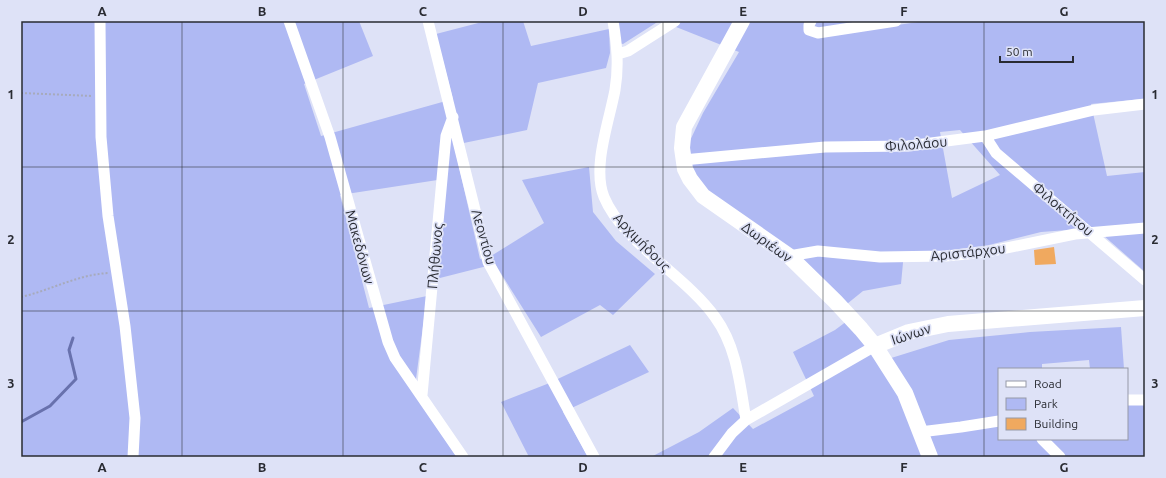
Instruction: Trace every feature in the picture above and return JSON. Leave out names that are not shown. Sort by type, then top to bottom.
[{"type":"street","points":[[100,21],[101,137],[108,216],[117,272],[135,418],[133,457]]},
{"type":"street","name":"Μακεδόνων","points":[[289,21],[330,137],[388,342],[395,358],[422,395],[463,457]]},
{"type":"street","name":"Λεοντίου","points":[[428,21],[488,262],[594,457]]},
{"type":"street","name":"Αρχιμήδους","points":[[613,21],[618,54],[615,89],[600,166],[604,196],[624,227],[697,296],[720,324],[731,347],[736,364],[746,420]]},
{"type":"street","points":[[618,54],[632,48],[675,21]]},
{"type":"street","name":"Δωριέων","points":[[742,21],[687,122],[682,138],[683,160],[690,179],[703,196],[789,256],[835,301],[875,346],[905,392],[930,457]]},
{"type":"street","points":[[810,26],[820,33],[896,21]]},
{"type":"street","name":"Φιλολάου","points":[[683,160],[826,147],[908,146],[984,136],[1088,111],[1145,104]]},
{"type":"street","name":"Πλήθωνος","points":[[422,395],[446,136],[453,117]]},
{"type":"street","name":"Φιλοκτήτου","points":[[984,136],[996,153],[1145,280]]},
{"type":"street","name":"Αριστάρχου","points":[[789,256],[818,251],[880,258],[960,255],[987,252],[1090,232],[1145,228]]},
{"type":"street","name":"Ιώνων","points":[[716,456],[732,433],[746,420],[875,346],[909,332],[935,326],[1145,308]]},
{"type":"street","points":[[1128,400],[1145,400]]},
{"type":"street","points":[[920,432],[961,428],[998,421]]},
{"type":"street","points":[[1043,440],[1060,457]]},
{"type":"path","points":[[21,93],[100,97]]},
{"type":"path","points":[[21,297],[39,293],[78,278],[117,272]]},
{"type":"green space","points":[[21,21],[359,21],[373,56],[304,84],[321,136],[453,99],[436,34],[486,21],[523,21],[531,46],[609,29],[610,53],[606,68],[538,83],[527,130],[454,145],[480,259],[491,256],[544,223],[522,180],[589,167],[593,212],[616,241],[655,274],[613,315],[600,305],[541,337],[495,264],[436,279],[444,179],[340,195],[369,308],[427,296],[414,394],[457,457],[21,457]]},
{"type":"green space","points":[[616,21],[659,21],[623,44],[619,43]]},
{"type":"green space","points":[[661,21],[862,21],[863,30],[925,21],[1145,21],[1145,112],[1142,99],[1091,104],[1107,176],[1145,172],[1145,272],[1095,228],[1041,232],[989,245],[937,252],[904,252],[901,284],[863,291],[842,308],[714,201],[693,175],[688,145],[703,113],[739,52]],"holes":[[[960,130],[1000,175],[952,198],[940,132]]]},
{"type":"green space","points":[[851,318],[888,359],[949,340],[1030,332],[1121,327],[1124,368],[1090,368],[1089,360],[1042,364],[1042,368],[998,368],[998,440],[1128,440],[1128,401],[1145,404],[1145,457],[651,457],[699,432],[733,408],[753,429],[814,396],[793,352],[835,330]]},
{"type":"green space","points":[[630,345],[649,372],[563,412],[588,457],[529,457],[501,402],[547,384]]},
{"type":"building","points":[[1054,247],[1056,264],[1035,265],[1034,250]]},
{"type":"waterway","points":[[21,422],[50,406],[76,379],[69,350],[73,338]]}]
